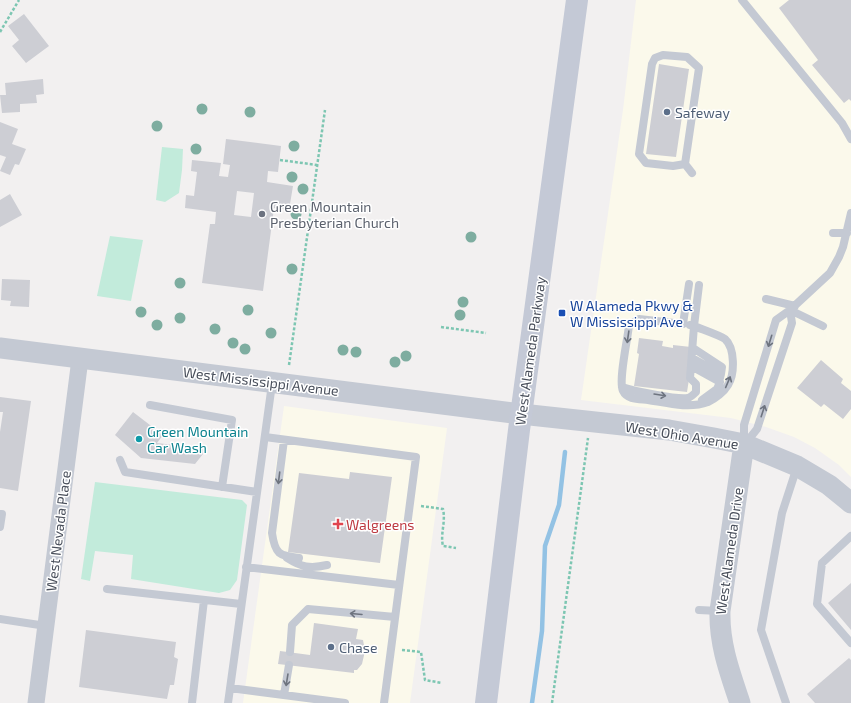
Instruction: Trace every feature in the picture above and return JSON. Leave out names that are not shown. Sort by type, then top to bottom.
[{"type":"main road","name":"West Alameda Parkway","points":[[486,703],[521,414],[577,0]]},
{"type":"street","name":"West Mississippi Avenue","points":[[0,348],[521,414]]},
{"type":"street","name":"West Nevada Place","points":[[36,703],[80,359]]},
{"type":"street","name":"West Ohio Avenue","points":[[521,414],[670,430],[744,444],[797,466],[829,485],[851,503]]},
{"type":"street","name":"West Alameda Drive","points":[[740,703],[723,651],[720,630],[720,611],[744,444]]},
{"type":"lane","points":[[742,0],[842,123],[851,139]]},
{"type":"lane","points":[[685,164],[673,166],[646,162],[639,154],[652,64],[655,58],[663,55],[687,57],[699,68],[685,164],[692,173]]},
{"type":"lane","points":[[744,444],[744,425],[776,320],[792,308],[830,274],[839,257],[847,233],[851,213]]},
{"type":"lane","points":[[833,233],[847,233]]},
{"type":"lane","points":[[683,324],[689,284]]},
{"type":"lane","points":[[622,387],[632,390],[689,398],[696,392],[696,384],[690,378],[699,285]]},
{"type":"lane","points":[[766,299],[792,308],[823,326]]},
{"type":"lane","points":[[744,444],[757,429],[792,323],[792,308]]},
{"type":"lane","points":[[639,319],[694,326],[725,339],[733,353],[729,384],[721,394],[707,402],[682,406],[630,397],[623,391],[621,381],[630,325],[639,319]]},
{"type":"lane","points":[[693,348],[722,367],[716,389],[697,404]]},
{"type":"lane","points":[[692,362],[720,378]]},
{"type":"lane","points":[[228,703],[272,383]]},
{"type":"lane","points":[[150,405],[232,420],[222,487]]},
{"type":"lane","points":[[265,437],[416,457],[384,703]]},
{"type":"lane","points":[[284,440],[272,533],[274,543],[278,553],[299,566],[317,567],[327,564]]},
{"type":"lane","points":[[120,460],[125,472],[257,492]]},
{"type":"lane","points":[[786,703],[761,630],[782,513],[797,466]]},
{"type":"lane","points":[[0,514],[2,514],[0,527]]},
{"type":"lane","points":[[851,536],[822,563],[817,604],[851,643]]},
{"type":"lane","points":[[285,557],[299,558]]},
{"type":"lane","points":[[319,560],[327,564],[332,577]]},
{"type":"lane","points":[[246,567],[399,585]]},
{"type":"lane","points":[[107,589],[241,604]]},
{"type":"lane","points":[[192,703],[204,600]]},
{"type":"lane","points":[[290,652],[292,625],[308,609],[395,617]]},
{"type":"lane","points":[[698,610],[720,611]]},
{"type":"lane","points":[[0,619],[46,626]]},
{"type":"lane","points":[[284,695],[289,665]]},
{"type":"lane","points":[[230,688],[346,703]]},
{"type":"path","points":[[0,32],[19,0]]},
{"type":"path","points":[[289,365],[325,110]]},
{"type":"path","points":[[280,160],[317,165]]},
{"type":"path","points":[[441,327],[486,333]]},
{"type":"path","points":[[552,703],[590,421]]},
{"type":"path","points":[[410,505],[443,509],[445,517],[442,541],[443,546],[456,548]]},
{"type":"path","points":[[391,649],[421,652],[425,680],[442,683]]},
{"type":"shaded area","points":[[636,0],[851,0],[851,477],[839,465],[815,448],[794,437],[766,427],[731,418],[581,400],[623,110]]},
{"type":"shaded area","points":[[284,406],[447,428],[410,703],[243,703]]},
{"type":"green space","points":[[162,147],[183,149],[179,193],[165,202],[156,200]]},
{"type":"green space","points":[[110,236],[143,240],[131,301],[97,296]]},
{"type":"green space","points":[[95,482],[242,500],[247,505],[237,580],[230,590],[219,593],[131,579],[133,555],[95,551],[90,581],[81,579]]},
{"type":"building","points":[[789,0],[851,0],[851,101],[849,99],[844,103],[812,65],[818,60],[779,8]]},
{"type":"building","points":[[24,14],[49,46],[26,63],[12,46],[19,40],[8,26]]},
{"type":"building","points":[[659,64],[689,69],[676,157],[646,154]]},
{"type":"building","points":[[43,79],[44,94],[36,95],[37,103],[20,104],[20,112],[2,113],[0,95],[6,95],[5,83]]},
{"type":"building","points":[[0,122],[18,129],[12,144],[26,149],[19,165],[15,164],[10,175],[0,171],[6,157],[0,155]]},
{"type":"building","name":"Green Mountain Presbyterian Church","points":[[226,139],[281,146],[278,172],[268,171],[267,182],[293,186],[289,210],[274,208],[263,291],[202,283],[210,224],[215,224],[216,212],[185,208],[186,195],[194,196],[197,172],[191,171],[192,160],[221,163],[219,176],[228,177],[230,165],[223,164]],"holes":[[[237,191],[254,193],[251,217],[234,215]]]},
{"type":"building","points":[[10,194],[22,215],[0,227],[0,200]]},
{"type":"building","points":[[2,279],[30,280],[29,307],[10,306],[11,301],[1,300]]},
{"type":"building","points":[[639,338],[663,341],[662,346],[673,348],[673,345],[691,347],[690,373],[687,392],[634,386],[639,354],[637,353]]},
{"type":"building","points":[[821,360],[843,379],[841,383],[851,391],[851,409],[843,419],[824,404],[821,407],[797,388]]},
{"type":"building","points":[[0,397],[31,401],[18,491],[0,488],[0,432],[3,412],[0,412]]},
{"type":"building","name":"Green Mountain Car Wash","points":[[133,412],[163,435],[157,443],[207,449],[195,464],[141,458],[115,435]]},
{"type":"building","points":[[350,472],[392,477],[380,563],[288,552],[299,473],[349,479]]},
{"type":"building","points":[[851,583],[851,630],[828,603]]},
{"type":"building","points":[[314,623],[358,629],[356,639],[363,640],[365,651],[362,664],[357,670],[354,670],[354,673],[278,664],[280,651],[310,655]]},
{"type":"building","points":[[86,630],[176,642],[174,657],[178,659],[174,685],[170,685],[167,699],[79,687]]},
{"type":"building","points":[[849,658],[851,660],[851,703],[815,703],[807,694]]},
{"type":"waterway","points":[[532,703],[542,631],[545,546],[559,505],[565,452]]},
{"type":"place","name":"Safeway","points":[[667,112]]},
{"type":"place","name":"Green Mountain Presbyterian Church","points":[[262,214]]},
{"type":"place","name":"W Alameda Pkwy & W Mississippi Ave","points":[[562,313]]},
{"type":"place","name":"Green Mountain Car Wash","points":[[139,439]]},
{"type":"place","name":"Walgreens","points":[[338,524]]},
{"type":"place","name":"Chase","points":[[331,647]]}]
